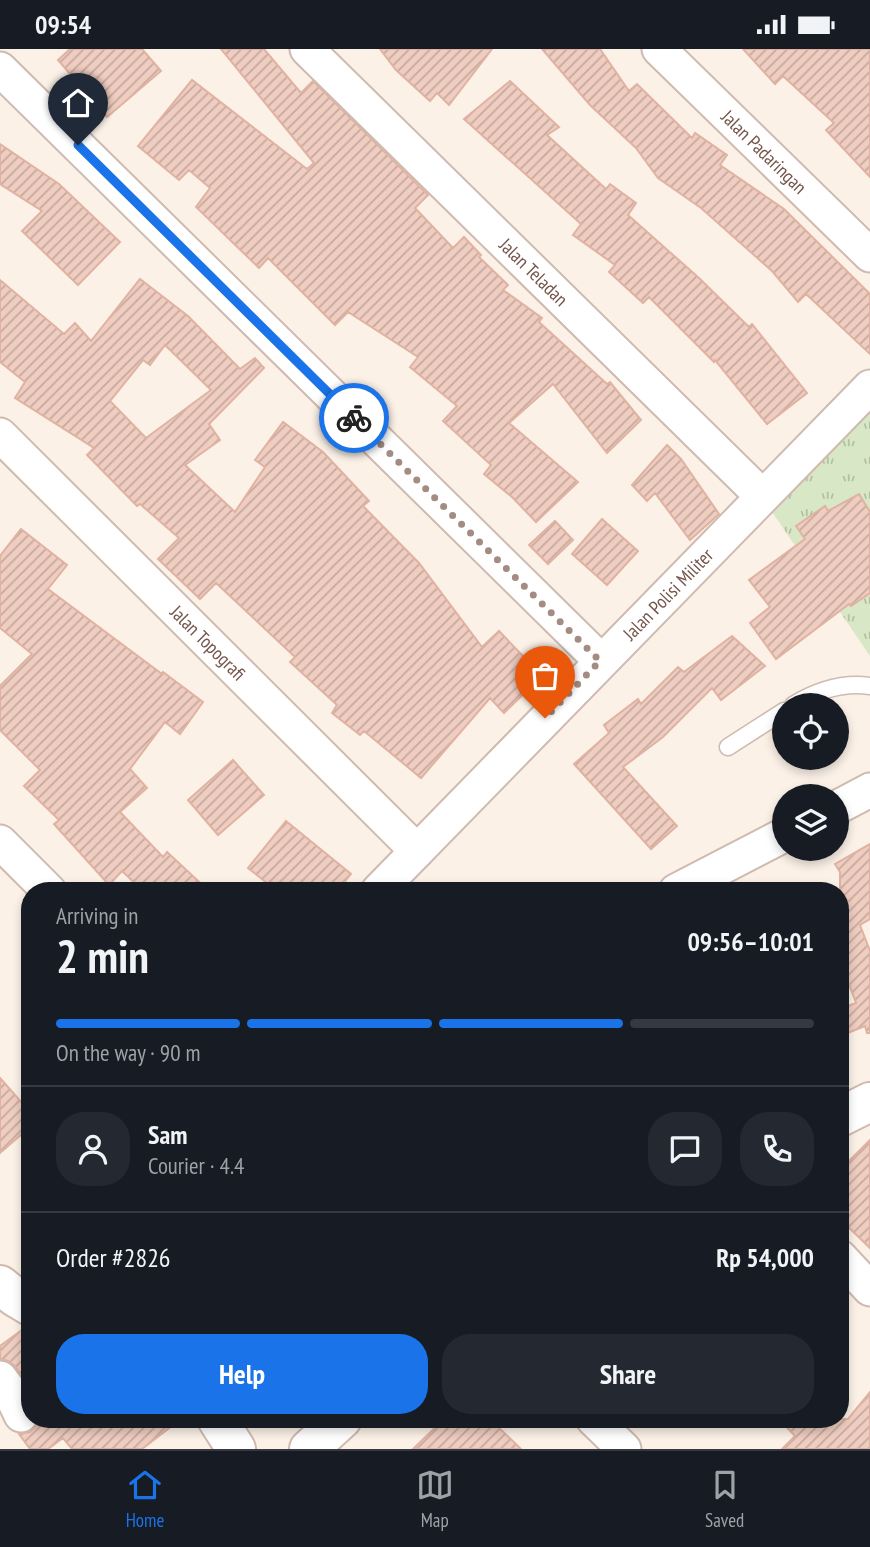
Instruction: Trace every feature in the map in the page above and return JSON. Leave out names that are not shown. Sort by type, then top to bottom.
[{"type":"street","name":"Jalan Teladan","points":[[307,49],[762,496]]},
{"type":"street","name":"Jalan Padaringan","points":[[659,49],[870,255]]},
{"type":"street","points":[[0,69],[600,661]]},
{"type":"street","name":"Jalan Polisi Militer","points":[[387,882],[870,387]]},
{"type":"street","name":"Jalan Topografi","points":[[0,435],[417,851]]},
{"type":"street","points":[[849,801],[870,790]]},
{"type":"street","points":[[693,882],[772,841]]},
{"type":"street","points":[[0,842],[40,882]]},
{"type":"street","points":[[849,1113],[870,1103]]},
{"type":"street","points":[[849,1267],[870,1289]]},
{"type":"street","points":[[0,1378],[9,1390],[20,1415]]},
{"type":"street","points":[[223,1428],[236,1449]]},
{"type":"street","points":[[309,1449],[332,1428]]},
{"type":"street","points":[[602,1428],[624,1449]]},
{"type":"lane","points":[[816,693],[852,683],[870,686]]},
{"type":"lane","points":[[728,747],[772,719]]},
{"type":"green space","points":[[870,394],[870,656],[766,503]]},
{"type":"building","points":[[70,49],[142,49],[161,71],[107,117],[58,60]]},
{"type":"building","points":[[221,49],[264,49],[301,93],[313,81],[428,195],[415,208],[453,248],[464,237],[481,255],[479,257],[508,285],[503,290],[542,318],[539,322],[607,384],[610,382],[641,420],[607,453],[553,384],[509,423],[578,482],[536,522],[484,474],[491,465],[443,421],[457,406],[410,367],[418,357],[348,312],[335,325],[268,258],[259,268],[196,207],[210,188],[189,170],[179,180],[138,146],[192,80],[307,169],[314,163]]},
{"type":"building","points":[[380,49],[492,49],[449,105],[437,93],[430,101],[396,70]]},
{"type":"building","points":[[542,49],[600,49],[629,91],[637,84],[692,138],[695,133],[727,155],[720,165],[784,209],[870,294],[870,354],[806,294],[798,302],[772,271],[701,208],[658,178],[636,148],[590,105]]},
{"type":"building","points":[[743,49],[870,49],[870,177],[826,130],[834,123],[783,76],[775,84]]},
{"type":"building","points":[[510,81],[559,127],[547,135],[606,189],[610,184],[636,203],[628,215],[749,327],[752,324],[807,393],[767,424],[715,360],[714,362],[649,297],[643,303],[609,272],[615,265],[573,235],[581,224],[464,119]]},
{"type":"building","points":[[0,144],[59,184],[120,242],[78,285],[22,231],[42,211],[0,184]]},
{"type":"building","points":[[140,279],[188,316],[240,369],[255,358],[264,368],[209,424],[220,440],[185,465],[235,512],[265,467],[255,460],[283,422],[323,452],[369,501],[363,506],[419,563],[482,647],[499,631],[542,676],[504,713],[490,698],[421,778],[364,731],[360,735],[332,713],[337,705],[290,662],[295,657],[216,583],[200,599],[158,559],[179,538],[140,504],[137,506],[87,455],[94,448],[15,398],[25,382],[0,362],[0,280],[64,334],[75,323],[91,341]],"holes":[[[165,345],[211,390],[146,438],[110,401],[143,360],[150,365]]]},
{"type":"building","points":[[667,445],[681,459],[719,514],[690,540],[655,493],[647,501],[632,485]]},
{"type":"building","points":[[859,494],[870,512],[870,593],[851,606],[849,604],[776,659],[750,623],[770,607],[749,580],[805,539],[796,526],[825,506],[828,511]]},
{"type":"building","points":[[602,519],[638,551],[607,585],[572,554]]},
{"type":"building","points":[[555,521],[573,540],[548,564],[529,545]]},
{"type":"building","points":[[21,529],[67,565],[48,589],[203,702],[180,734],[165,722],[130,769],[147,788],[120,812],[163,857],[167,852],[199,882],[134,882],[122,871],[112,882],[106,882],[54,824],[59,820],[24,786],[40,770],[0,730],[0,686],[32,654],[0,628],[0,556]]},
{"type":"building","points":[[732,636],[765,666],[721,700],[712,688],[663,737],[623,767],[677,826],[651,849],[574,764],[609,733],[604,725],[638,699],[641,704],[678,667],[684,672]]},
{"type":"building","points":[[233,760],[264,795],[218,835],[188,800]]},
{"type":"building","points":[[286,821],[351,874],[344,882],[266,882],[248,868]]},
{"type":"building","points":[[870,844],[870,919],[860,925],[870,951],[870,1033],[867,1033],[865,1026],[849,1032],[849,1006],[856,1003],[849,984],[849,882],[840,882],[840,872],[835,864],[849,861],[849,856]]},
{"type":"building","points":[[0,1078],[21,1102],[21,1135],[0,1153]]},
{"type":"building","points":[[870,1140],[870,1248],[849,1228],[849,1161]]},
{"type":"building","points":[[21,1331],[21,1375],[15,1366],[0,1359],[0,1346]]},
{"type":"building","points":[[870,1392],[870,1449],[782,1449],[795,1436],[787,1428],[849,1428],[849,1418]]},
{"type":"building","points":[[34,1428],[169,1428],[142,1449],[72,1449],[63,1438],[48,1449],[30,1449],[19,1434],[30,1432]]},
{"type":"building","points":[[435,1428],[499,1428],[521,1449],[413,1449]]},
{"type":"way so far","points":[[354,418],[600,661],[545,718]]},
{"type":"route","points":[[78,145],[354,418]]}]
